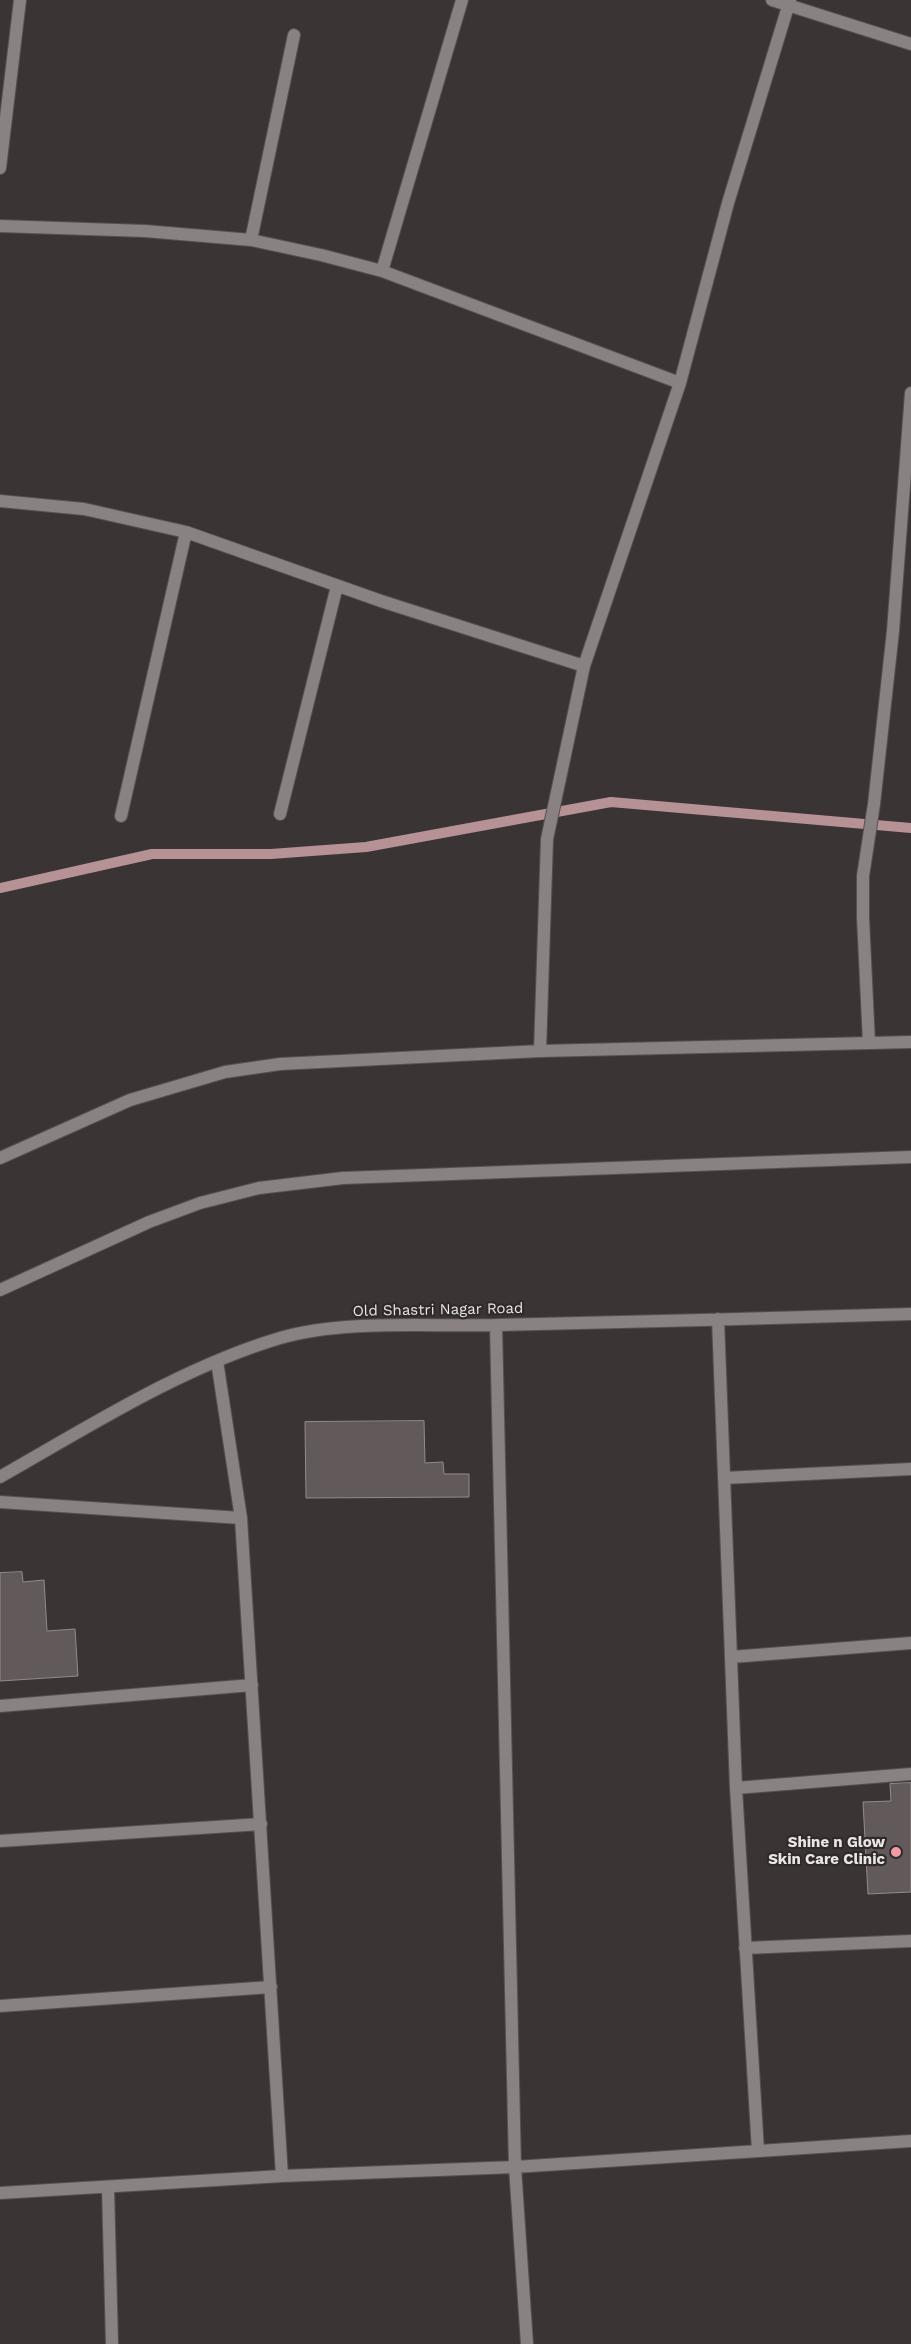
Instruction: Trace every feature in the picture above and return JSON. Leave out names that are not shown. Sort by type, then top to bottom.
[{"type":"street","points":[[0,168],[20,0]]},
{"type":"street","points":[[382,271],[462,0]]},
{"type":"street","points":[[772,0],[790,2],[911,44]]},
{"type":"street","points":[[540,1051],[547,839],[584,666],[680,383],[728,203],[790,2]]},
{"type":"street","points":[[251,240],[294,35]]},
{"type":"street","points":[[0,226],[145,231],[251,240],[321,255],[382,271],[680,383]]},
{"type":"street","points":[[869,1044],[863,918],[864,876],[867,842],[874,804],[892,631],[911,393]]},
{"type":"street","points":[[0,501],[84,508],[186,532],[337,586],[584,666]]},
{"type":"street","points":[[121,816],[186,532]]},
{"type":"street","points":[[280,814],[337,586]]},
{"type":"street","points":[[0,1158],[130,1100],[225,1072],[280,1064],[540,1051],[911,1042]]},
{"type":"street","points":[[0,1290],[149,1222],[200,1203],[259,1188],[343,1178],[911,1157]]},
{"type":"street","name":"Old Shastri Nagar Road","points":[[0,1477],[151,1392],[217,1361],[280,1338],[307,1332],[350,1327],[496,1326],[911,1314]]},
{"type":"street","points":[[718,1319],[736,1788],[758,2151]]},
{"type":"street","points":[[496,1326],[515,2167],[527,2344]]},
{"type":"street","points":[[217,1361],[241,1518],[282,2176]]},
{"type":"street","points":[[724,1478],[911,1469]]},
{"type":"street","points":[[0,1502],[241,1518]]},
{"type":"street","points":[[731,1657],[911,1643]]},
{"type":"street","points":[[0,1706],[252,1685]]},
{"type":"street","points":[[736,1788],[911,1774]]},
{"type":"street","points":[[0,1841],[260,1824]]},
{"type":"street","points":[[745,1948],[911,1941]]},
{"type":"street","points":[[0,2006],[270,1987]]},
{"type":"street","points":[[0,2193],[282,2176],[515,2167],[911,2142]]},
{"type":"street","points":[[108,2187],[112,2344]]},
{"type":"building","points":[[424,1421],[425,1463],[443,1462],[444,1474],[469,1474],[469,1497],[306,1498],[305,1422]]},
{"type":"building","points":[[22,1572],[23,1582],[44,1580],[47,1631],[75,1629],[78,1676],[0,1681],[0,1573]]},
{"type":"building","points":[[911,1783],[911,1892],[868,1894],[863,1802],[891,1801],[890,1784]]},
{"type":"waterway","points":[[0,888],[152,854],[271,854],[366,847],[611,802],[911,828]]},
{"type":"place","name":"Shine n Glow Skin Care Clinic","points":[[896,1852]]}]
